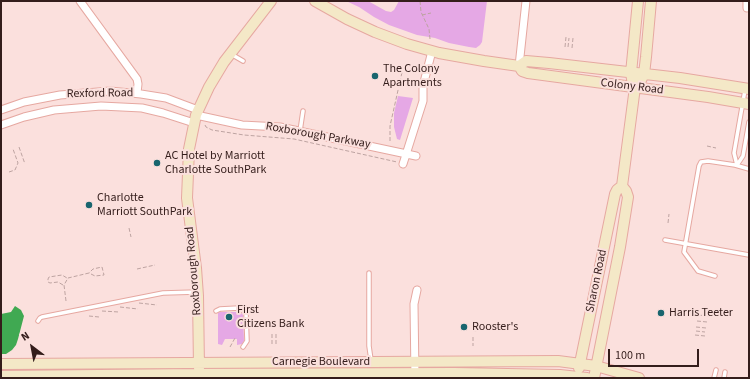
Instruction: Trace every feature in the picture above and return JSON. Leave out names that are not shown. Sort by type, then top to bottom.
[{"type":"street","points":[[80,1],[137,79],[137,93]]},
{"type":"street","name":"Roxborough Road","points":[[200,376],[198,292],[187,208],[186,188],[189,149],[203,98],[218,70],[271,1]]},
{"type":"street","name":"Colony Road","points":[[315,1],[343,17],[375,32],[432,51],[519,66],[526,61],[644,74],[747,89]]},
{"type":"street","points":[[519,66],[526,1]]},
{"type":"street","name":"Sharon Road","points":[[580,377],[580,363],[614,197],[616,191],[622,186],[635,87],[631,73],[638,1]]},
{"type":"street","name":"Sharon Road","points":[[635,87],[644,74],[651,1]]},
{"type":"street","points":[[400,163],[406,153],[423,101],[423,86],[432,51]]},
{"type":"street","name":"Colony Road","points":[[519,66],[520,70],[524,72],[746,103]]},
{"type":"street","name":"Rexford Road","points":[[1,110],[35,100],[68,94],[110,91],[137,93],[166,98],[198,118]]},
{"type":"street","name":"Rexford Road","points":[[1,125],[24,117],[68,108],[101,106],[142,108],[163,113],[198,118]]},
{"type":"street","name":"Roxborough Parkway","points":[[198,118],[242,125],[280,127],[416,156]]},
{"type":"street","name":"Sharon Road","points":[[594,378],[628,197],[627,192],[622,186]]},
{"type":"street","points":[[614,197],[620,201],[614,254],[617,260]]},
{"type":"street","points":[[415,375],[414,304],[417,290]]},
{"type":"street","name":"Carnegie Boulevard","points":[[1,364],[549,361],[580,363],[596,366],[639,378]]},
{"type":"street","points":[[162,374],[176,378]]},
{"type":"street","name":"Carnegie Boulevard","points":[[1,376],[100,377],[162,374],[200,376],[234,374],[560,375],[580,377]]},
{"type":"street","points":[[222,378],[234,374]]},
{"type":"lane","points":[[230,53],[243,62]]},
{"type":"lane","points":[[736,165],[734,153],[746,103],[747,89]]},
{"type":"lane","points":[[300,131],[304,111]]},
{"type":"lane","points":[[736,165],[743,156],[749,122]]},
{"type":"lane","points":[[715,276],[701,273],[696,269],[685,254],[697,171],[700,164],[704,161],[736,165],[749,169]]},
{"type":"lane","points":[[665,240],[749,254]]},
{"type":"lane","points":[[369,273],[369,346],[371,362]]},
{"type":"lane","points":[[38,321],[42,317],[163,293],[198,292]]},
{"type":"lane","points":[[216,311],[220,309],[239,308],[246,313],[246,341],[243,347]]},
{"type":"lane","points":[[73,364],[73,377]]},
{"type":"lane","points":[[73,364],[73,377]]},
{"type":"lane","points":[[714,378],[716,370]]},
{"type":"lane","points":[[724,378],[725,372]]},
{"type":"path","points":[[420,1],[422,15],[429,29],[430,39]]},
{"type":"path","points":[[422,15],[431,13]]},
{"type":"path","points":[[565,47],[566,37]]},
{"type":"path","points":[[568,47],[569,38]]},
{"type":"path","points":[[572,48],[573,38]]},
{"type":"path","points":[[390,141],[390,126],[403,68]]},
{"type":"path","points":[[198,118],[206,127],[212,130],[249,136],[294,139],[400,163]]},
{"type":"path","points":[[707,146],[716,148]]},
{"type":"path","points":[[19,147],[25,164]]},
{"type":"path","points":[[9,172],[15,170],[18,163],[14,149]]},
{"type":"path","points":[[668,223],[669,214]]},
{"type":"path","points":[[129,228],[131,237]]},
{"type":"path","points":[[137,268],[155,265]]},
{"type":"path","points":[[64,285],[58,282],[48,282],[49,277],[62,275],[68,278],[89,273],[93,269],[102,267],[104,275],[95,276],[89,273]]},
{"type":"path","points":[[66,301],[64,285],[68,278]]},
{"type":"path","points":[[138,303],[156,305]]},
{"type":"path","points":[[119,307],[138,309]]},
{"type":"path","points":[[100,310],[119,312]]},
{"type":"path","points":[[698,315],[708,316]]},
{"type":"path","points":[[89,316],[99,317]]},
{"type":"path","points":[[697,321],[707,322]]},
{"type":"path","points":[[696,327],[706,328]]},
{"type":"path","points":[[473,331],[483,330]]},
{"type":"path","points":[[696,331],[705,332]]},
{"type":"path","points":[[272,334],[272,344]]},
{"type":"path","points":[[276,334],[276,344]]},
{"type":"path","points":[[695,335],[705,336]]},
{"type":"path","points":[[473,336],[473,346]]},
{"type":"path","points":[[230,347],[235,338]]},
{"type":"shaded area","points":[[346,1],[368,1],[386,11],[391,12],[394,10],[399,1],[487,1],[482,42],[476,48],[417,35],[389,25]]},
{"type":"shaded area","points":[[398,96],[413,98],[400,140],[397,139],[394,127],[394,113]]},
{"type":"shaded area","points":[[15,306],[21,310],[24,316],[18,339],[12,350],[6,354],[1,354],[1,314],[11,312]]},
{"type":"shaded area","points":[[238,312],[243,314],[244,341],[242,344],[237,345],[237,339],[225,339],[222,345],[218,344],[218,313]]},
{"type":"place","name":"The Colony Apartments","points":[[375,76]]},
{"type":"place","name":"AC Hotel by Marriott Charlotte SouthPark","points":[[157,163]]},
{"type":"place","name":"Charlotte Marriott SouthPark","points":[[89,205]]},
{"type":"place","name":"Harris Teeter","points":[[661,313]]},
{"type":"place","name":"First Citizens Bank","points":[[229,317]]},
{"type":"place","name":"Rooster's","points":[[464,327]]}]
